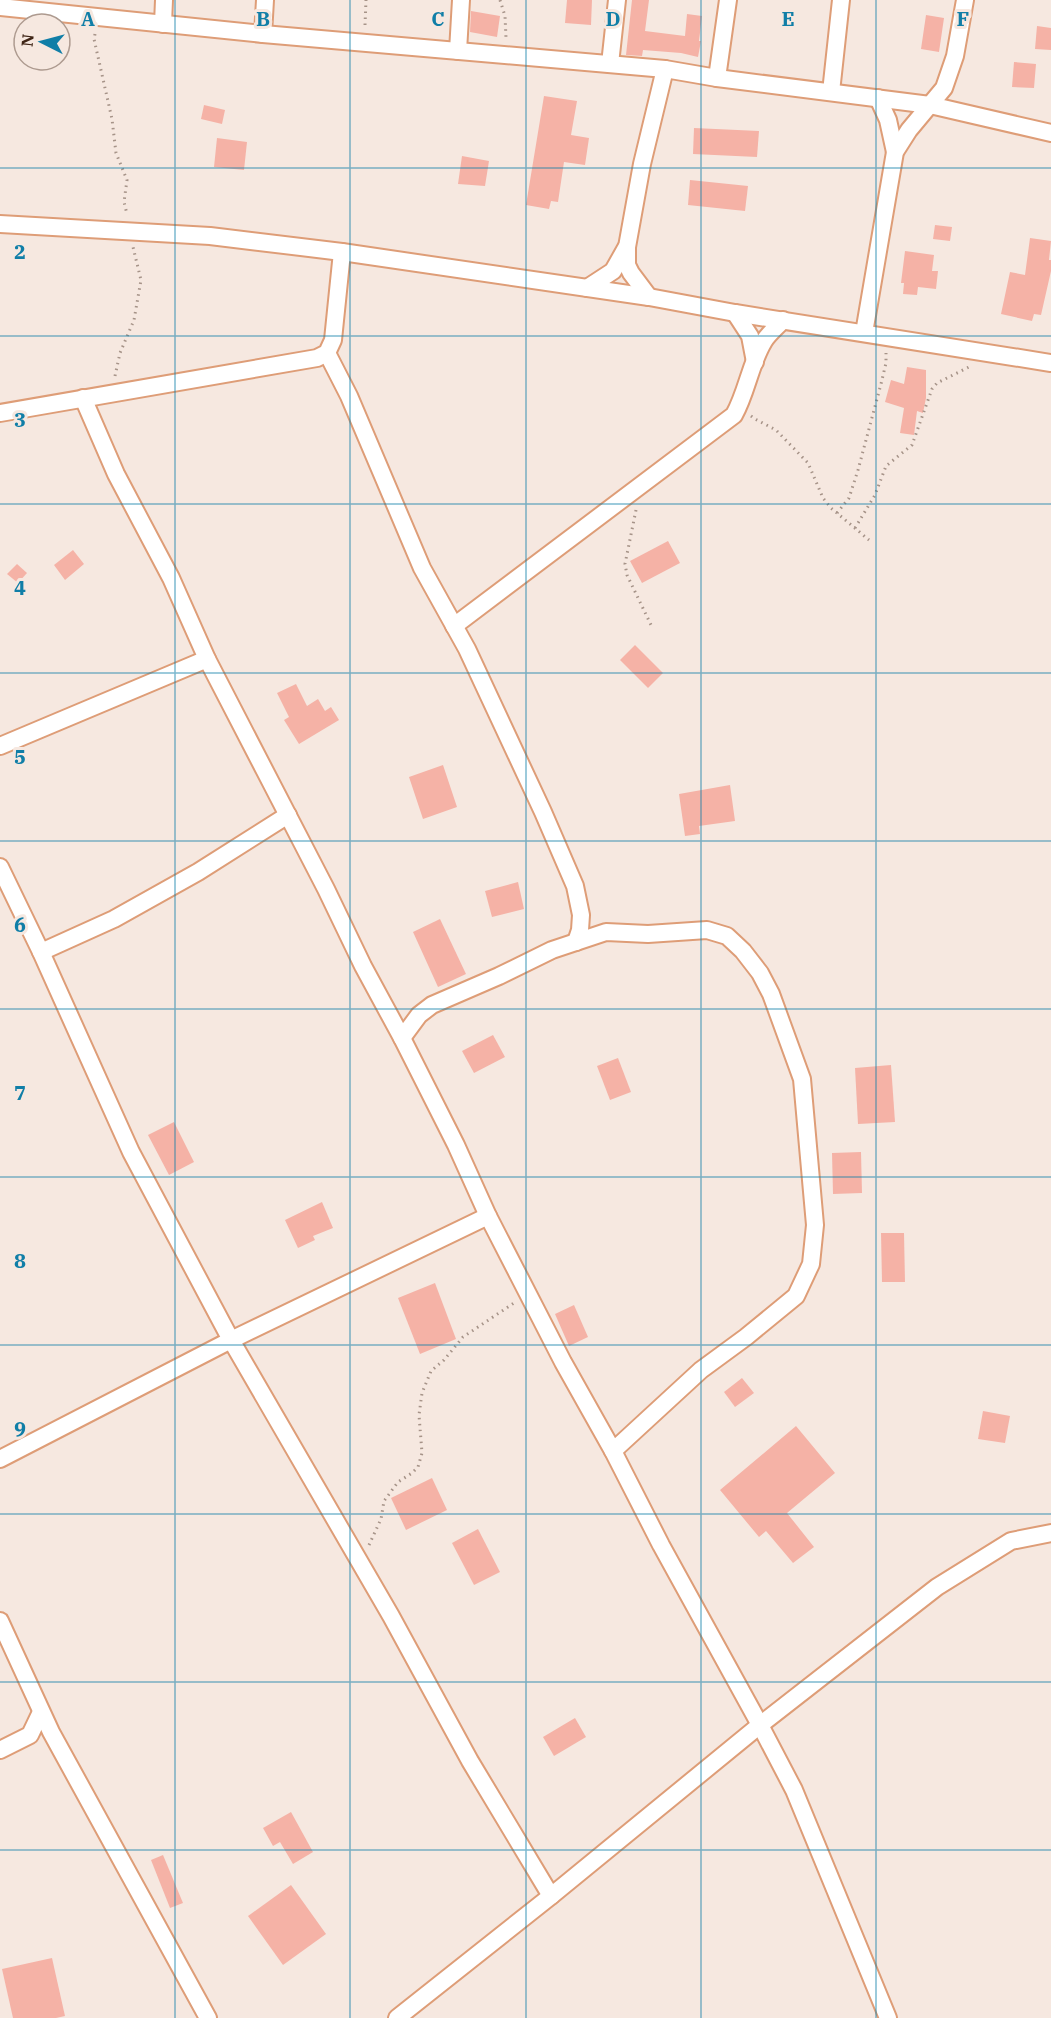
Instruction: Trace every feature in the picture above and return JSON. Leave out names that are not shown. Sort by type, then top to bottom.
[{"type":"street","points":[[163,24],[164,0]]},
{"type":"street","points":[[263,34],[265,0]]},
{"type":"street","points":[[458,51],[461,0]]},
{"type":"street","points":[[610,64],[616,0]]},
{"type":"street","points":[[717,78],[728,0]]},
{"type":"street","points":[[831,92],[841,0]]},
{"type":"street","points":[[895,152],[909,130],[944,88],[955,56],[965,0]]},
{"type":"street","points":[[0,7],[263,34],[665,69],[717,78],[930,105],[1051,133]]},
{"type":"street","points":[[649,297],[627,265],[627,247],[642,164],[665,69]]},
{"type":"street","points":[[864,333],[895,152],[888,120],[878,98]]},
{"type":"street","points":[[0,224],[210,237],[342,252],[649,297],[735,313],[1051,363]]},
{"type":"street","points":[[587,288],[613,271],[627,247]]},
{"type":"street","points":[[0,413],[317,358],[327,353],[333,340],[342,252]]},
{"type":"street","points":[[735,313],[750,336],[755,362]]},
{"type":"street","points":[[454,626],[734,416],[766,338],[783,320]]},
{"type":"street","points":[[327,353],[349,396],[422,567],[454,626],[543,812],[575,886],[581,915],[576,942]]},
{"type":"street","points":[[83,398],[116,474],[171,578],[207,659],[402,1038],[528,1295],[794,1790],[888,2018]]},
{"type":"street","points":[[0,746],[207,659]]},
{"type":"street","points":[[41,952],[114,919],[198,872],[288,815]]},
{"type":"street","points":[[0,867],[131,1152],[231,1340],[360,1563],[470,1761],[550,1896]]},
{"type":"street","points":[[402,1038],[419,1015],[432,1005],[552,950],[606,932],[648,934],[707,930],[727,936],[743,951],[760,973],[771,994],[802,1079],[815,1225],[811,1264],[796,1296],[701,1370],[613,1451]]},
{"type":"street","points":[[0,1459],[231,1340],[488,1216]]},
{"type":"street","points":[[397,2018],[760,1725],[937,1587],[1011,1541],[1051,1533]]},
{"type":"street","points":[[0,1621],[56,1742],[208,2018]]},
{"type":"street","points":[[0,1750],[30,1735],[41,1712]]},
{"type":"path","points":[[364,43],[366,0]]},
{"type":"path","points":[[500,0],[505,16],[507,55]]},
{"type":"path","points":[[101,16],[94,39],[112,119],[116,153],[127,180],[124,202],[141,280],[136,298],[134,320],[115,369],[114,393]]},
{"type":"path","points":[[837,513],[849,498],[872,422],[886,363],[885,336]]},
{"type":"path","points":[[855,528],[874,495],[886,466],[912,445],[932,390],[937,383],[991,353]]},
{"type":"path","points":[[749,412],[755,419],[776,430],[808,464],[823,498],[869,540]]},
{"type":"path","points":[[643,482],[625,564],[627,575],[652,627]]},
{"type":"path","points":[[360,1563],[381,1519],[384,1501],[398,1482],[418,1467],[422,1454],[419,1415],[422,1393],[432,1371],[463,1336],[528,1295]]},
{"type":"building","points":[[567,0],[592,0],[591,25],[565,23]]},
{"type":"building","points":[[632,0],[649,0],[645,31],[685,36],[687,14],[702,16],[698,57],[681,53],[643,50],[642,56],[626,55]]},
{"type":"building","points":[[471,11],[500,16],[497,37],[470,32]]},
{"type":"building","points":[[926,15],[944,18],[939,52],[921,49]]},
{"type":"building","points":[[1037,26],[1051,28],[1051,50],[1035,49]]},
{"type":"building","points":[[1014,62],[1036,64],[1034,88],[1012,87]]},
{"type":"building","points":[[544,96],[577,101],[571,135],[589,138],[585,165],[564,162],[558,202],[551,201],[549,209],[526,205]]},
{"type":"building","points":[[204,105],[225,110],[222,124],[201,119]]},
{"type":"building","points":[[694,128],[759,131],[757,157],[693,154]]},
{"type":"building","points":[[217,138],[247,142],[244,170],[214,167]]},
{"type":"building","points":[[462,156],[489,161],[485,186],[458,184]]},
{"type":"building","points":[[690,180],[748,186],[745,211],[688,205]]},
{"type":"building","points":[[935,225],[952,227],[950,241],[933,239]]},
{"type":"building","points":[[1030,238],[1051,241],[1049,260],[1051,260],[1051,271],[1041,315],[1034,314],[1032,321],[1001,314],[1010,272],[1025,275]]},
{"type":"building","points":[[905,251],[934,255],[932,271],[938,271],[936,289],[918,287],[917,295],[903,294],[904,283],[901,283]]},
{"type":"building","points":[[907,367],[926,370],[926,398],[923,413],[917,411],[914,435],[900,433],[904,408],[885,402],[891,380],[904,384]]},
{"type":"building","points":[[668,541],[680,563],[642,583],[630,561]]},
{"type":"building","points":[[73,550],[84,564],[65,580],[54,565]]},
{"type":"building","points":[[17,564],[27,573],[18,583],[7,574]]},
{"type":"building","points":[[635,645],[663,673],[648,688],[620,660]]},
{"type":"building","points":[[296,684],[307,706],[318,699],[325,711],[331,707],[339,720],[299,744],[284,720],[289,717],[277,693]]},
{"type":"building","points":[[443,765],[457,807],[423,819],[409,777]]},
{"type":"building","points":[[730,785],[735,821],[699,826],[700,834],[685,836],[679,794]]},
{"type":"building","points":[[518,882],[524,909],[492,917],[485,891]]},
{"type":"building","points":[[440,919],[466,974],[438,987],[413,932]]},
{"type":"building","points":[[493,1035],[505,1057],[474,1073],[462,1051]]},
{"type":"building","points":[[618,1058],[631,1092],[610,1100],[597,1066]]},
{"type":"building","points":[[891,1065],[895,1122],[858,1124],[855,1068]]},
{"type":"building","points":[[174,1122],[194,1162],[169,1175],[148,1135]]},
{"type":"building","points":[[861,1152],[862,1193],[833,1194],[832,1153]]},
{"type":"building","points":[[322,1202],[333,1228],[313,1236],[315,1240],[298,1248],[285,1220]]},
{"type":"building","points":[[881,1233],[904,1233],[905,1282],[882,1282]]},
{"type":"building","points":[[435,1283],[456,1339],[420,1354],[398,1298]]},
{"type":"building","points":[[574,1305],[588,1337],[569,1346],[555,1314]]},
{"type":"building","points":[[742,1378],[754,1393],[735,1407],[724,1392]]},
{"type":"building","points":[[983,1411],[1010,1416],[1005,1443],[978,1439]]},
{"type":"building","points":[[796,1426],[835,1473],[787,1513],[814,1547],[793,1563],[766,1531],[759,1537],[720,1490]]},
{"type":"building","points":[[432,1478],[447,1510],[406,1530],[391,1498]]},
{"type":"building","points":[[478,1529],[500,1572],[474,1585],[452,1543]]},
{"type":"building","points":[[575,1718],[586,1737],[554,1756],[543,1737]]},
{"type":"building","points":[[291,1812],[313,1852],[293,1864],[280,1842],[273,1846],[263,1828]]},
{"type":"building","points":[[163,1855],[183,1903],[170,1908],[151,1860]]},
{"type":"building","points":[[291,1885],[326,1934],[283,1965],[248,1916]]},
{"type":"building","points":[[52,1958],[65,2016],[13,2018],[2,1969]]}]
